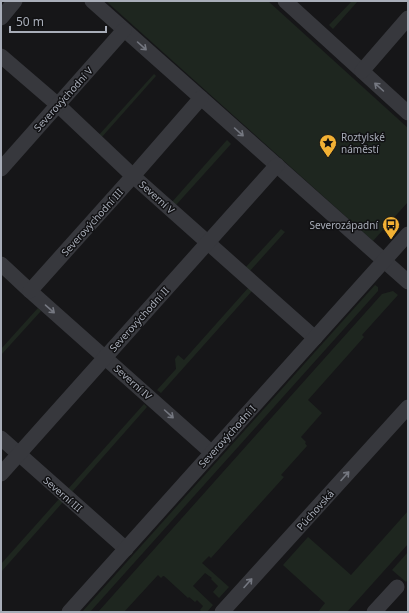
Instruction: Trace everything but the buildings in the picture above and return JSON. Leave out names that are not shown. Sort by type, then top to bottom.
[{"type":"street","points":[[1,18],[16,1]]},
{"type":"street","points":[[92,1],[408,282]]},
{"type":"street","points":[[287,2],[408,113]]},
{"type":"street","points":[[362,72],[408,18]]},
{"type":"street","name":"Severovýchodní V","points":[[1,169],[124,30]]},
{"type":"street","name":"Severní V","points":[[1,56],[58,105],[133,176],[315,338]]},
{"type":"street","name":"Severovýchodní III","points":[[30,291],[201,98]]},
{"type":"street","name":"Severovýchodní II","points":[[1,474],[276,165]]},
{"type":"street","points":[[384,261],[408,234]]},
{"type":"street","name":"Severovýchodní I","points":[[69,612],[384,261]]},
{"type":"street","name":"Severní IV","points":[[1,264],[212,453]]},
{"type":"street","name":"Púchovská","points":[[222,612],[408,407]]},
{"type":"street","name":"Severní III","points":[[1,438],[126,549]]},
{"type":"street","points":[[374,612],[397,587]]},
{"type":"shaded area","name":"Roztylské náměstí","points":[[106,1],[268,1],[408,128],[408,202],[373,241]]},
{"type":"shaded area","points":[[352,1],[358,1],[333,29],[329,25]]},
{"type":"shaded area","points":[[154,74],[156,76],[101,138],[98,136]]},
{"type":"shaded area","points":[[227,140],[231,144],[176,205],[172,202]]},
{"type":"shaded area","points":[[281,229],[285,232],[249,272],[245,268]]},
{"type":"shaded area","points":[[375,285],[378,287],[378,291],[90,612],[82,612]]},
{"type":"shaded area","points":[[249,287],[252,291],[161,393],[157,390],[176,369],[175,359],[178,355],[184,360]]},
{"type":"shaded area","points":[[393,291],[398,295],[362,335],[364,337],[308,400],[322,413],[301,437],[306,442],[305,443],[307,446],[281,475],[284,477],[211,558],[209,556],[202,563],[229,587],[219,598],[213,592],[218,586],[211,579],[212,578],[205,573],[193,586],[213,605],[207,612],[202,612],[200,610],[203,606],[197,600],[195,602],[189,597],[188,598],[164,576],[161,578],[158,575],[124,612],[98,612],[382,294]]},
{"type":"shaded area","points":[[38,308],[41,311],[1,355],[1,349]]},
{"type":"shaded area","points":[[144,404],[147,407],[72,492],[68,489]]},
{"type":"shaded area","points":[[59,499],[63,502],[1,572],[1,564]]},
{"type":"shaded area","points":[[408,511],[408,544],[347,612],[318,612],[325,603],[283,565],[308,537],[351,575]]},
{"type":"shaded area","points":[[408,552],[408,579],[406,582],[392,570]]},
{"type":"place","name":"Roztylské náměstí","points":[[328,158]]},
{"type":"place","name":"Severozápadní","points":[[391,240]]}]
